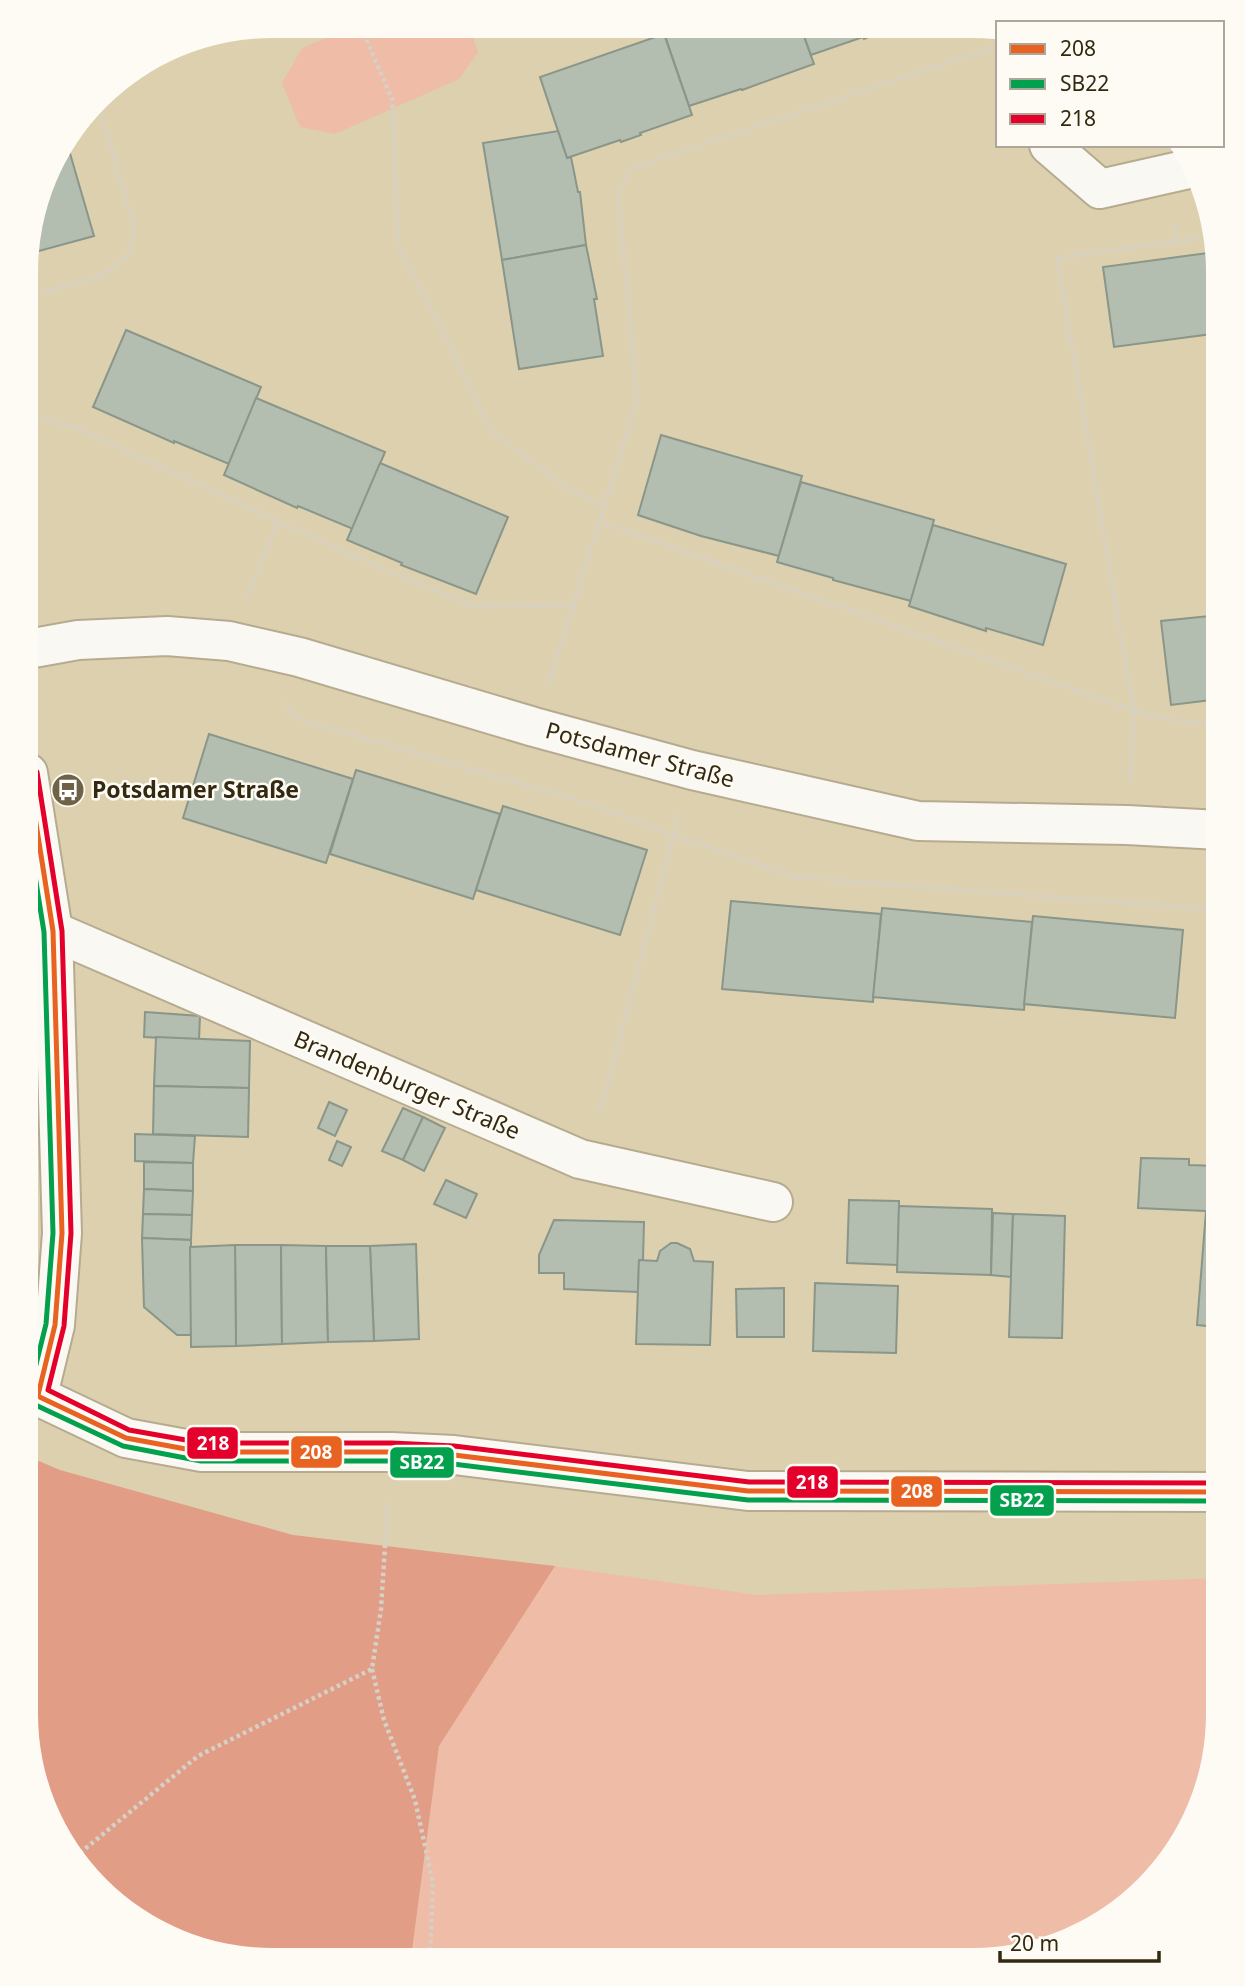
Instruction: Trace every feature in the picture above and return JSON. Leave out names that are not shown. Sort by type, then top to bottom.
[{"type":"street","points":[[1051,147],[1100,189],[1180,171]]},
{"type":"street","name":"Potsdamer Straße","points":[[38,647],[78,640],[167,636],[229,640],[299,657],[534,727],[692,770],[918,821],[1206,829]]},
{"type":"street","points":[[38,836],[53,931],[62,1233],[55,1325],[38,1375]]},
{"type":"street","name":"Brandenburger Straße","points":[[53,931],[580,1160],[773,1202]]},
{"type":"street","points":[[38,1396],[126,1438],[202,1452],[392,1452],[454,1455],[748,1491],[1206,1492]]},
{"type":"path","points":[[366,38],[392,99],[399,249],[443,331],[490,429],[569,490],[604,505]]},
{"type":"path","points":[[555,666],[637,401],[618,192],[632,168],[996,47]]},
{"type":"path","points":[[38,293],[103,275],[128,255],[135,229],[101,113]]},
{"type":"path","points":[[1176,241],[1180,171]]},
{"type":"path","points":[[1127,825],[1134,711],[1058,258],[1204,238]]},
{"type":"path","points":[[38,418],[77,428],[278,522],[475,607],[572,606]]},
{"type":"path","points":[[598,521],[1134,711],[1177,721],[1206,722]]},
{"type":"path","points":[[229,640],[278,522]]},
{"type":"path","points":[[580,1160],[606,1091],[692,770]]},
{"type":"path","points":[[392,1452],[381,1609],[372,1669],[384,1720],[415,1800],[433,1883],[430,1948]]},
{"type":"path","points":[[83,1850],[198,1756],[372,1669]]},
{"type":"shaded area","points":[[326,38],[473,38],[478,52],[459,79],[335,134],[300,127],[282,83],[302,48]]},
{"type":"shaded area","points":[[38,1461],[60,1470],[293,1535],[555,1566],[439,1746],[412,1948],[242,1946],[183,1930],[130,1899],[107,1879],[70,1831],[46,1774],[38,1714]]},
{"type":"shaded area","points":[[555,1566],[757,1595],[1206,1578],[1206,1729],[1199,1774],[1175,1831],[1138,1879],[1115,1899],[1062,1930],[1018,1943],[973,1948],[412,1948],[439,1746]]},
{"type":"building","points":[[652,38],[665,38],[692,115],[621,142],[620,140],[567,158],[540,77]]},
{"type":"building","points":[[666,38],[805,38],[814,64],[689,106]]},
{"type":"building","points":[[805,38],[860,38],[811,55]]},
{"type":"building","points":[[558,131],[567,158],[571,157],[580,192],[586,245],[502,260],[483,143]]},
{"type":"building","points":[[70,154],[94,236],[39,251],[46,212]]},
{"type":"building","points":[[586,245],[597,299],[594,299],[603,356],[519,369],[502,260]]},
{"type":"building","points":[[1205,253],[1206,335],[1114,347],[1103,267]]},
{"type":"building","points":[[126,330],[261,387],[229,464],[93,407]]},
{"type":"building","points":[[256,398],[385,452],[353,529],[298,506],[297,508],[224,475]]},
{"type":"building","points":[[661,435],[802,476],[779,556],[701,536],[638,515]]},
{"type":"building","points":[[380,463],[508,517],[476,594],[401,565],[402,563],[347,540]]},
{"type":"building","points":[[801,482],[934,520],[911,601],[777,562]]},
{"type":"building","points":[[933,525],[1066,564],[1043,645],[986,628],[986,631],[909,606]]},
{"type":"building","points":[[1206,616],[1206,701],[1171,705],[1161,621]]},
{"type":"building","points":[[209,734],[353,779],[326,863],[183,818]]},
{"type":"building","points":[[356,770],[500,814],[473,899],[330,854]]},
{"type":"building","points":[[503,806],[647,850],[620,935],[476,890]]},
{"type":"building","points":[[731,901],[881,914],[873,1002],[722,989]]},
{"type":"building","points":[[882,908],[1032,922],[1024,1010],[873,997]]},
{"type":"building","points":[[1033,916],[1183,930],[1175,1018],[1024,1004]]},
{"type":"building","points":[[145,1012],[200,1016],[199,1040],[144,1037]]},
{"type":"building","points":[[156,1037],[250,1041],[249,1088],[154,1086]]},
{"type":"building","points":[[154,1086],[249,1088],[248,1137],[153,1134]]},
{"type":"building","points":[[329,1102],[347,1110],[335,1136],[318,1128]]},
{"type":"building","points":[[403,1108],[423,1117],[403,1160],[382,1151]]},
{"type":"building","points":[[423,1117],[445,1128],[424,1171],[403,1160]]},
{"type":"building","points":[[135,1134],[195,1136],[193,1163],[135,1161]]},
{"type":"building","points":[[337,1141],[351,1147],[342,1166],[329,1160]]},
{"type":"building","points":[[1141,1158],[1189,1159],[1189,1165],[1206,1166],[1206,1211],[1138,1208]]},
{"type":"building","points":[[144,1162],[193,1163],[193,1191],[144,1189]]},
{"type":"building","points":[[446,1180],[477,1194],[466,1218],[434,1204]]},
{"type":"building","points":[[144,1189],[193,1191],[192,1215],[143,1214]]},
{"type":"building","points":[[849,1200],[899,1201],[898,1265],[847,1263]]},
{"type":"building","points":[[899,1206],[992,1209],[991,1275],[897,1272]]},
{"type":"building","points":[[1206,1211],[1206,1326],[1197,1325]]},
{"type":"building","points":[[993,1213],[1013,1214],[1011,1277],[991,1275]]},
{"type":"building","points":[[143,1214],[192,1215],[191,1240],[142,1238]]},
{"type":"building","points":[[1013,1214],[1065,1216],[1062,1338],[1009,1337]]},
{"type":"building","points":[[554,1220],[644,1222],[643,1260],[639,1260],[638,1292],[564,1289],[564,1273],[539,1273],[539,1255]]},
{"type":"building","points":[[142,1238],[191,1240],[191,1335],[177,1335],[144,1307]]},
{"type":"building","points":[[671,1243],[690,1249],[694,1261],[713,1262],[710,1345],[636,1344],[639,1260],[657,1261],[660,1251]]},
{"type":"building","points":[[416,1244],[419,1339],[374,1341],[370,1246]]},
{"type":"building","points":[[235,1245],[281,1245],[282,1344],[236,1346]]},
{"type":"building","points":[[235,1245],[236,1346],[191,1347],[190,1247]]},
{"type":"building","points":[[281,1245],[326,1246],[328,1342],[282,1344]]},
{"type":"building","points":[[326,1246],[370,1246],[374,1341],[328,1342]]},
{"type":"building","points":[[815,1283],[898,1286],[896,1353],[813,1351]]},
{"type":"building","points":[[784,1288],[784,1337],[737,1337],[736,1289]]},
{"type":"transit line","name":"218","points":[[38,778],[62,931],[71,1233],[64,1326],[48,1390],[129,1430],[203,1443],[392,1443],[454,1446],[749,1482],[1206,1483]]},
{"type":"transit line","name":"208","points":[[38,836],[53,931],[62,1233],[55,1325],[38,1395]]},
{"type":"transit line","name":"SB22","points":[[38,895],[44,932],[53,1233],[46,1324],[38,1356]]},
{"type":"transit line","name":"208","points":[[38,1396],[126,1438],[202,1452],[392,1452],[454,1455],[748,1491],[1206,1492]]},
{"type":"transit line","name":"SB22","points":[[38,1406],[123,1446],[201,1461],[392,1461],[453,1464],[748,1500],[1206,1501]]},
{"type":"place","name":"Potsdamer Straße","points":[[68,790]]}]
